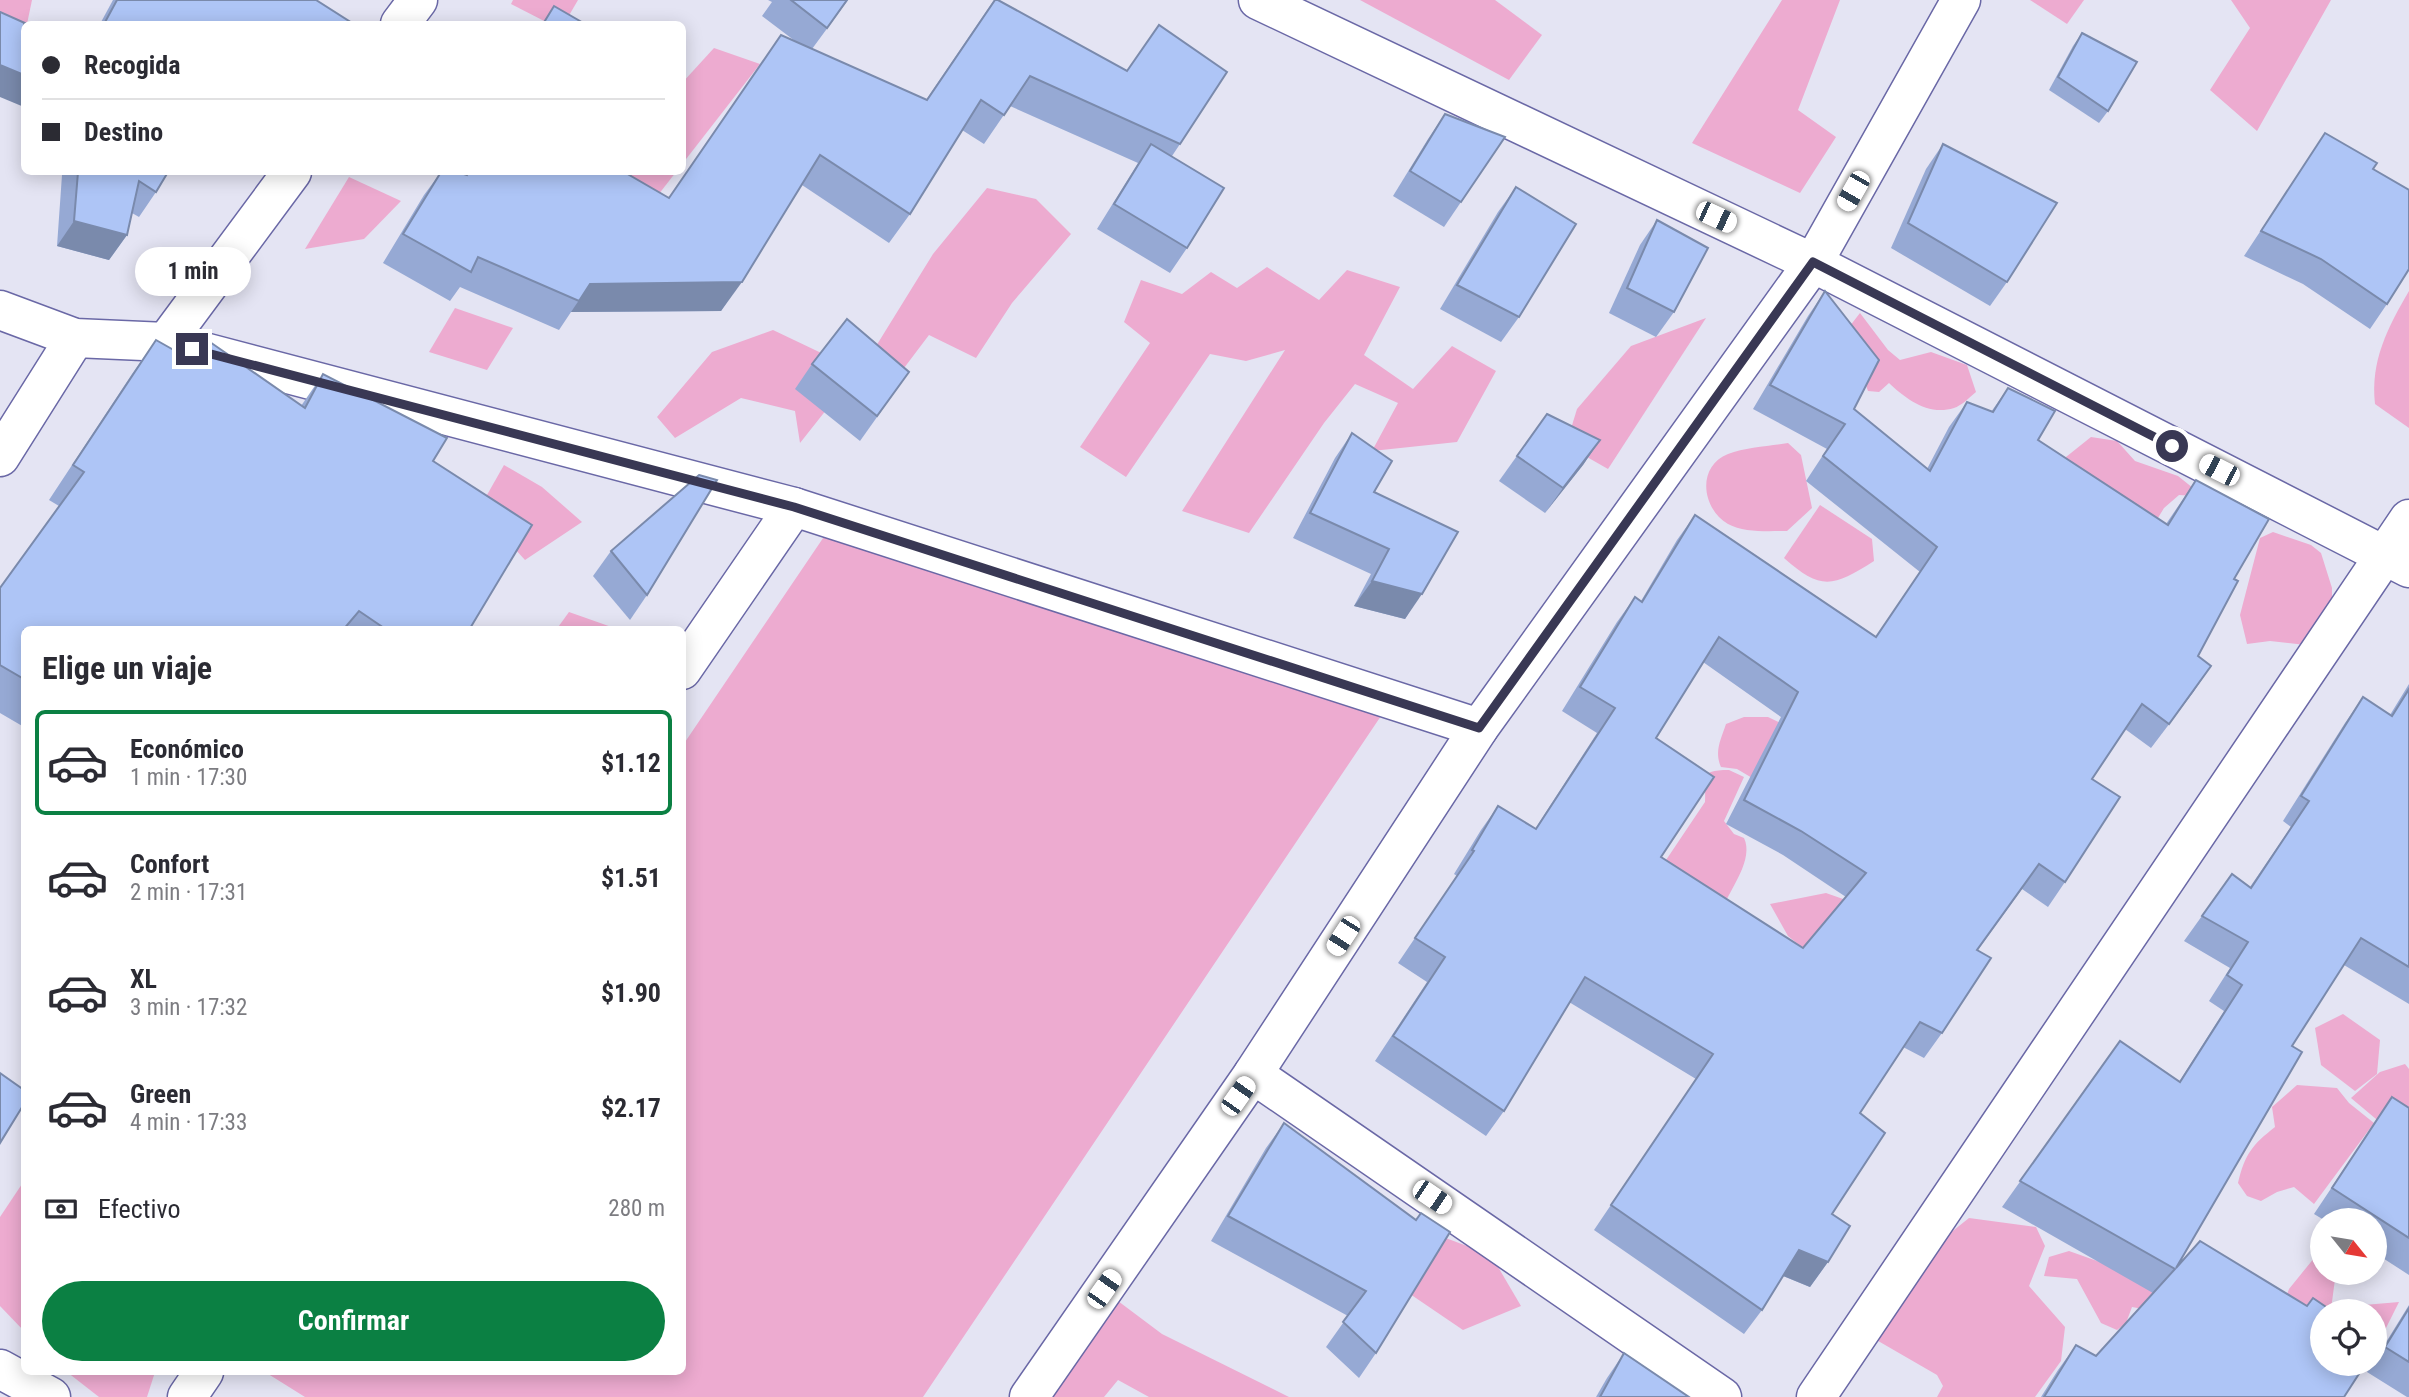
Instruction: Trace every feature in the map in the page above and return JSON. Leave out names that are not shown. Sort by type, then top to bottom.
[{"type":"street","points":[[402,21],[418,0]]},
{"type":"street","points":[[1029,1397],[1253,1074],[1479,728],[1813,262],[1961,0]]},
{"type":"street","points":[[1275,4],[1813,262],[2398,562]]},
{"type":"street","points":[[166,342],[290,175]]},
{"type":"street","points":[[0,310],[75,338],[166,342],[794,507],[1479,728]]},
{"type":"street","points":[[0,457],[75,338]]},
{"type":"street","points":[[686,664],[794,507]]},
{"type":"street","points":[[1816,1397],[2398,562],[2409,519]]},
{"type":"street","points":[[1253,1074],[1722,1397]]},
{"type":"street","points":[[0,1369],[51,1397]]},
{"type":"street","points":[[187,1397],[202,1375]]},
{"type":"shaded area","points":[[0,0],[32,0],[28,21],[21,21],[21,28],[0,44]]},
{"type":"shaded area","points":[[513,0],[578,0],[566,21],[544,21],[511,4]]},
{"type":"shaded area","points":[[1360,0],[1495,0],[1542,35],[1509,80]]},
{"type":"shaded area","points":[[1782,0],[1840,0],[1798,110],[1836,137],[1800,193],[1692,143]]},
{"type":"shaded area","points":[[2030,0],[2084,0],[2067,24]]},
{"type":"shaded area","points":[[2231,0],[2331,0],[2257,131],[2210,90],[2250,28]]},
{"type":"shaded area","points":[[714,48],[760,64],[686,159],[686,79]]},
{"type":"shaded area","points":[[621,175],[674,175],[655,199]]},
{"type":"shaded area","points":[[349,177],[401,201],[364,239],[305,249]]},
{"type":"shaded area","points":[[987,188],[1036,199],[1071,234],[1012,303],[976,358],[929,335],[901,372],[873,351],[933,254]]},
{"type":"shaded area","points":[[1267,267],[1319,300],[1347,270],[1400,287],[1364,355],[1413,389],[1452,346],[1496,371],[1457,442],[1372,451],[1398,403],[1355,384],[1324,423],[1249,533],[1182,511],[1285,350],[1246,361],[1210,354],[1126,477],[1080,447],[1150,343],[1124,322],[1141,280],[1182,294],[1211,272],[1237,288]]},
{"type":"shaded area","points":[[2409,291],[2409,428],[2375,404],[2374,388],[2382,345]]},
{"type":"shaded area","points":[[455,308],[513,328],[487,370],[429,352]]},
{"type":"shaded area","points":[[1860,313],[1888,350],[1900,360],[1931,352],[1967,365],[1976,392],[1954,408],[1935,410],[1918,404],[1889,383],[1879,392],[1868,391],[1846,331]]},
{"type":"shaded area","points":[[1706,318],[1608,469],[1566,445],[1577,409],[1631,346]]},
{"type":"shaded area","points":[[773,330],[836,360],[838,395],[800,443],[795,411],[741,398],[675,438],[657,417],[712,352]]},
{"type":"shaded area","points":[[2091,437],[2117,441],[2135,461],[2178,476],[2193,488],[2195,496],[2179,495],[2164,508],[2150,531],[2061,461]]},
{"type":"shaded area","points":[[1788,443],[1801,455],[1812,508],[1787,531],[1741,529],[1719,517],[1712,508],[1706,488],[1707,477],[1718,460],[1742,450]]},
{"type":"shaded area","points":[[504,465],[542,487],[582,522],[525,560],[479,509]]},
{"type":"shaded area","points":[[1820,505],[1872,539],[1874,561],[1848,576],[1828,582],[1808,576],[1784,558]]},
{"type":"shaded area","points":[[838,516],[1385,710],[923,1397],[305,1397],[270,1375],[686,1375],[686,741]]},
{"type":"shaded area","points":[[2273,532],[2311,545],[2321,553],[2332,588],[2332,607],[2306,645],[2270,641],[2247,644],[2240,615],[2260,538]]},
{"type":"shaded area","points":[[569,612],[609,626],[559,626]]},
{"type":"shaded area","points":[[1744,717],[1768,717],[1785,725],[1786,798],[1737,769],[1721,767],[1718,751],[1726,724]]},
{"type":"shaded area","points":[[1729,770],[1744,777],[1724,821],[1734,834],[1744,838],[1746,855],[1723,907],[1658,872],[1705,802],[1707,774]]},
{"type":"shaded area","points":[[1826,893],[1843,899],[1862,942],[1821,963],[1788,936],[1770,904]]},
{"type":"shaded area","points":[[2343,1014],[2380,1040],[2377,1074],[2355,1091],[2321,1065],[2315,1028]]},
{"type":"shaded area","points":[[2405,1064],[2409,1069],[2409,1114],[2382,1124],[2351,1098],[2380,1072]]},
{"type":"shaded area","points":[[2297,1085],[2337,1088],[2349,1103],[2374,1123],[2314,1204],[2294,1187],[2261,1201],[2247,1196],[2238,1183],[2247,1157],[2260,1139],[2275,1127],[2272,1107]]},
{"type":"shaded area","points":[[21,1186],[21,1328],[0,1306],[0,1217]]},
{"type":"shaded area","points":[[1969,1218],[2036,1227],[2045,1246],[2029,1286],[2065,1327],[2061,1361],[2035,1397],[1937,1397],[1943,1386],[1937,1375],[1873,1338],[1892,1311],[1912,1290],[1929,1250]]},
{"type":"shaded area","points":[[1435,1234],[1491,1255],[1521,1306],[1463,1330],[1410,1294]]},
{"type":"shaded area","points":[[2143,1244],[2177,1268],[2143,1309],[2132,1307],[2126,1323],[2117,1330],[2101,1323],[2077,1279],[2044,1276],[2049,1257],[2069,1251],[2100,1262]]},
{"type":"shaded area","points":[[2310,1263],[2310,1285],[2334,1285],[2332,1299],[2310,1299],[2310,1325],[2286,1297],[2289,1289]]},
{"type":"shaded area","points":[[1118,1301],[1162,1334],[1289,1397],[1149,1397],[1118,1380],[1104,1397],[1048,1397]]},
{"type":"shaded area","points":[[2399,1302],[2387,1326],[2387,1303]]},
{"type":"shaded area","points":[[71,1375],[154,1375],[147,1397],[99,1397]]},
{"type":"building","points":[[117,0],[316,0],[349,21],[106,21]]},
{"type":"building","points":[[791,0],[847,0],[827,28]]},
{"type":"building","points":[[995,0],[1127,71],[1159,25],[1227,72],[1180,144],[1030,76],[1004,115],[981,100],[910,214],[820,155],[742,282],[590,284],[579,301],[478,257],[471,272],[403,234],[439,175],[629,175],[669,198],[781,35],[927,100]]},
{"type":"building","points":[[554,6],[580,21],[545,21]]},
{"type":"building","points":[[0,12],[21,21],[21,74],[0,65]]},
{"type":"building","points":[[2082,33],[2137,62],[2108,111],[2058,77]]},
{"type":"building","points":[[1445,114],[1505,137],[1461,202],[1410,171]]},
{"type":"building","points":[[2325,133],[2377,163],[2373,169],[2409,190],[2409,269],[2387,304],[2321,259],[2261,231]]},
{"type":"building","points":[[1151,144],[1224,188],[1187,248],[1114,204]]},
{"type":"building","points":[[1943,144],[2057,203],[2007,282],[1908,223]]},
{"type":"building","points":[[78,175],[166,175],[156,192],[139,181],[127,235],[74,221]]},
{"type":"building","points":[[1516,187],[1576,224],[1519,317],[1457,285]]},
{"type":"building","points":[[1657,220],[1708,248],[1674,312],[1627,288]]},
{"type":"building","points":[[1825,291],[1879,360],[1854,409],[1930,471],[1967,402],[1993,412],[2008,388],[2055,411],[2038,440],[2168,525],[2196,480],[2269,519],[2234,579],[2238,581],[2198,656],[2211,666],[2169,724],[2142,704],[2092,779],[2120,797],[2065,882],[2039,864],[1977,950],[1991,958],[1942,1033],[1920,1022],[1860,1113],[1885,1133],[1832,1214],[1850,1226],[1828,1262],[1799,1250],[1762,1310],[1611,1205],[1713,1054],[1585,977],[1504,1111],[1393,1036],[1445,957],[1415,938],[1474,851],[1472,850],[1498,806],[1536,829],[1615,708],[1580,687],[1635,597],[1642,602],[1695,515],[1876,637],[1937,547],[1823,456],[1845,424],[1770,385]],"holes":[[[1719,637],[1798,692],[1744,800],[1801,831],[1866,873],[1803,948],[1661,857],[1714,777],[1656,738]]]},
{"type":"building","points":[[847,319],[909,372],[877,416],[812,364]]},
{"type":"building","points":[[156,340],[195,362],[210,342],[305,408],[323,374],[447,438],[433,461],[532,525],[471,626],[381,626],[359,611],[346,626],[21,626],[21,677],[0,665],[0,588],[84,472],[73,465]]},
{"type":"building","points":[[1547,414],[1600,440],[1563,488],[1517,456]]},
{"type":"building","points":[[1352,433],[1392,461],[1374,492],[1458,532],[1422,594],[1372,581],[1389,549],[1310,513]]},
{"type":"building","points":[[699,475],[717,480],[647,595],[611,551]]},
{"type":"building","points":[[2409,689],[2409,967],[2361,938],[2292,1046],[2302,1052],[2176,1268],[2200,1241],[2307,1306],[2310,1302],[2310,1376],[2358,1376],[2344,1397],[2044,1397],[2076,1345],[2096,1356],[2175,1269],[2020,1181],[2120,1041],[2180,1082],[2242,985],[2227,975],[2248,942],[2202,916],[2232,874],[2251,888],[2309,801],[2301,796],[2363,697],[2392,716]]},
{"type":"building","points":[[0,1073],[21,1088],[21,1109],[0,1143]]},
{"type":"building","points":[[2392,1097],[2409,1108],[2409,1238],[2387,1224],[2387,1208],[2363,1208],[2332,1188]]},
{"type":"building","points":[[1284,1123],[1416,1220],[1421,1213],[1450,1232],[1376,1353],[1343,1322],[1366,1291],[1228,1216]]},
{"type":"building","points":[[2409,1308],[2409,1362],[2387,1348],[2387,1344]]},
{"type":"building","points":[[1624,1353],[1689,1397],[1600,1397]]},
{"type":"route","points":[[192,349],[794,507],[1479,728],[1813,262],[2172,446]]}]
